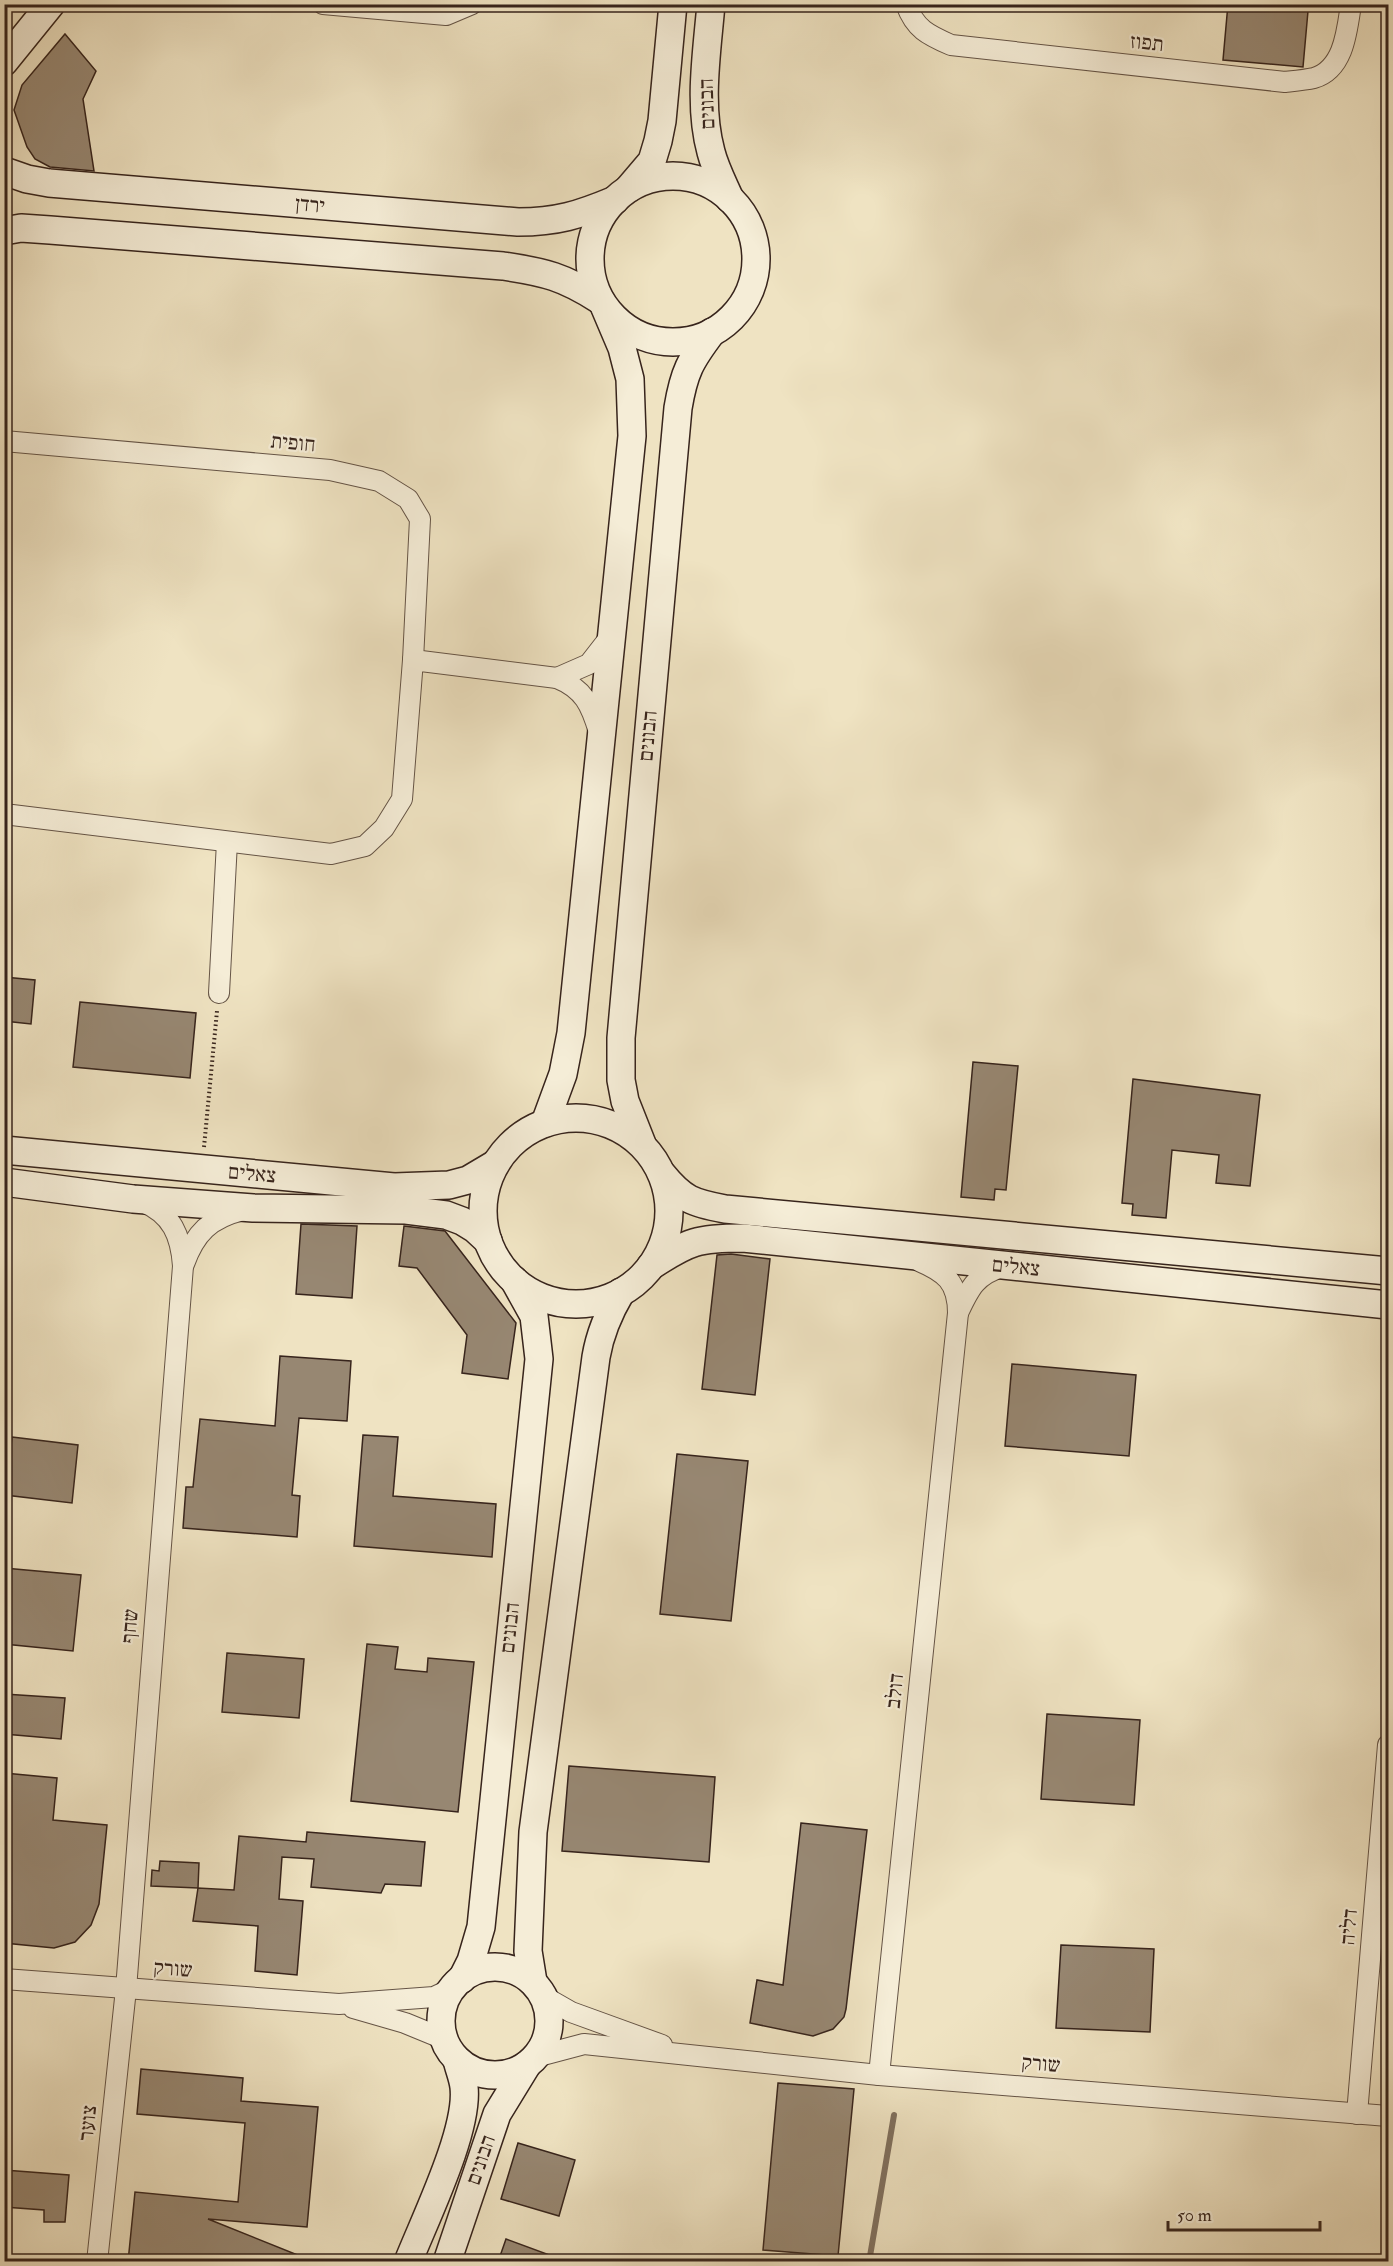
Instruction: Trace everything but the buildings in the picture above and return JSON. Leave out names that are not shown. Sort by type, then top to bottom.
[{"type":"street","points":[[4,62],[51,4]]},
{"type":"street","points":[[323,4],[446,15],[472,4]]},
{"type":"street","name":"הבונים","points":[[622,194],[652,161],[658,141],[674,4]]},
{"type":"street","name":"הבונים","points":[[711,4],[706,77],[706,129],[716,168],[731,200]]},
{"type":"street","name":"תפוז","points":[[906,4],[912,21],[931,37],[951,45],[1285,82],[1316,78],[1337,62],[1347,34],[1350,4]]},
{"type":"street","name":"ירדן","points":[[4,171],[27,179],[49,183],[518,222],[546,221],[577,216],[622,194]]},
{"type":"street","points":[[4,231],[21,228],[50,230],[503,266],[559,277],[574,283],[602,304],[626,329],[660,342],[691,341],[712,332],[730,319],[742,306],[751,288],[755,270],[755,246],[749,226],[731,200],[716,188],[687,177],[666,176],[642,182],[622,194],[598,224],[590,249],[590,269],[602,304],[622,348],[630,379],[632,436],[571,1033],[563,1074],[545,1123]]},
{"type":"street","name":"הבונים","points":[[642,1144],[624,1101],[621,1080],[621,1038],[678,408],[685,373],[690,361],[712,332]]},
{"type":"street","name":"חופית","points":[[4,441],[330,470],[380,481],[408,499],[420,519],[413,660],[402,799],[384,828],[365,846],[331,854],[4,814]]},
{"type":"street","points":[[556,678],[589,664],[597,657],[612,634]]},
{"type":"street","points":[[413,660],[556,678],[577,688],[585,698],[602,742]]},
{"type":"street","points":[[219,993],[227,843]]},
{"type":"street","points":[[571,1118],[597,1120],[621,1129],[642,1144],[662,1174],[668,1198],[668,1222],[662,1245],[651,1266],[637,1281],[621,1293],[599,1301],[577,1304],[554,1302],[533,1294],[514,1280],[494,1255],[488,1241],[483,1215],[486,1188],[495,1164],[509,1147],[526,1132],[545,1123],[571,1118]]},
{"type":"street","name":"צאלים","points":[[4,1150],[394,1187],[449,1185],[468,1180],[495,1164]]},
{"type":"street","name":"צאלים","points":[[662,1174],[677,1193],[690,1200],[725,1209],[1389,1271]]},
{"type":"street","name":"צאלים","points":[[4,1182],[134,1199],[253,1208],[406,1210],[446,1215],[475,1229],[488,1241]]},
{"type":"street","name":"שחף","points":[[134,1199],[157,1209],[169,1222],[178,1238],[183,1266]]},
{"type":"street","name":"שחף","points":[[126,1989],[183,1266],[190,1245],[209,1224],[219,1218],[253,1208]]},
{"type":"street","name":"צאלים","points":[[651,1266],[680,1246],[697,1240],[743,1238],[1382,1306]]},
{"type":"street","name":"דולב","points":[[879,2075],[958,1313],[958,1297],[941,1272],[907,1256]]},
{"type":"street","name":"דולב","points":[[958,1313],[977,1281],[987,1272],[1005,1266]]},
{"type":"street","name":"הבונים","points":[[457,1983],[471,1961],[481,1927],[539,1359],[534,1316],[514,1280]]},
{"type":"street","points":[[538,1989],[521,1973],[507,1968],[492,1967],[477,1970],[457,1983],[442,2008],[441,2024],[450,2049],[470,2070],[496,2076],[509,2074],[531,2061],[546,2041],[549,2028],[549,2014],[538,1989],[528,1951],[533,1832],[599,1335],[621,1293]]},
{"type":"street","name":"דליה","points":[[1357,2114],[1389,1745]]},
{"type":"street","name":"שורק","points":[[4,1980],[339,2004],[434,1997],[457,1983]]},
{"type":"street","name":"צוער","points":[[97,2262],[126,1989]]},
{"type":"street","name":"שורק","points":[[538,1989],[571,2012],[690,2055]]},
{"type":"street","name":"שורק","points":[[339,2004],[405,2023],[450,2049]]},
{"type":"street","name":"שורק","points":[[531,2061],[584,2044],[879,2075],[1389,2116]]},
{"type":"street","name":"הבונים","points":[[408,2262],[459,2128],[464,2087],[450,2049]]},
{"type":"street","name":"הבונים","points":[[447,2262],[497,2114],[531,2061]]},
{"type":"path","points":[[202,1169],[219,993]]},
{"type":"waterway","points":[[869,2262],[894,2115]]}]
